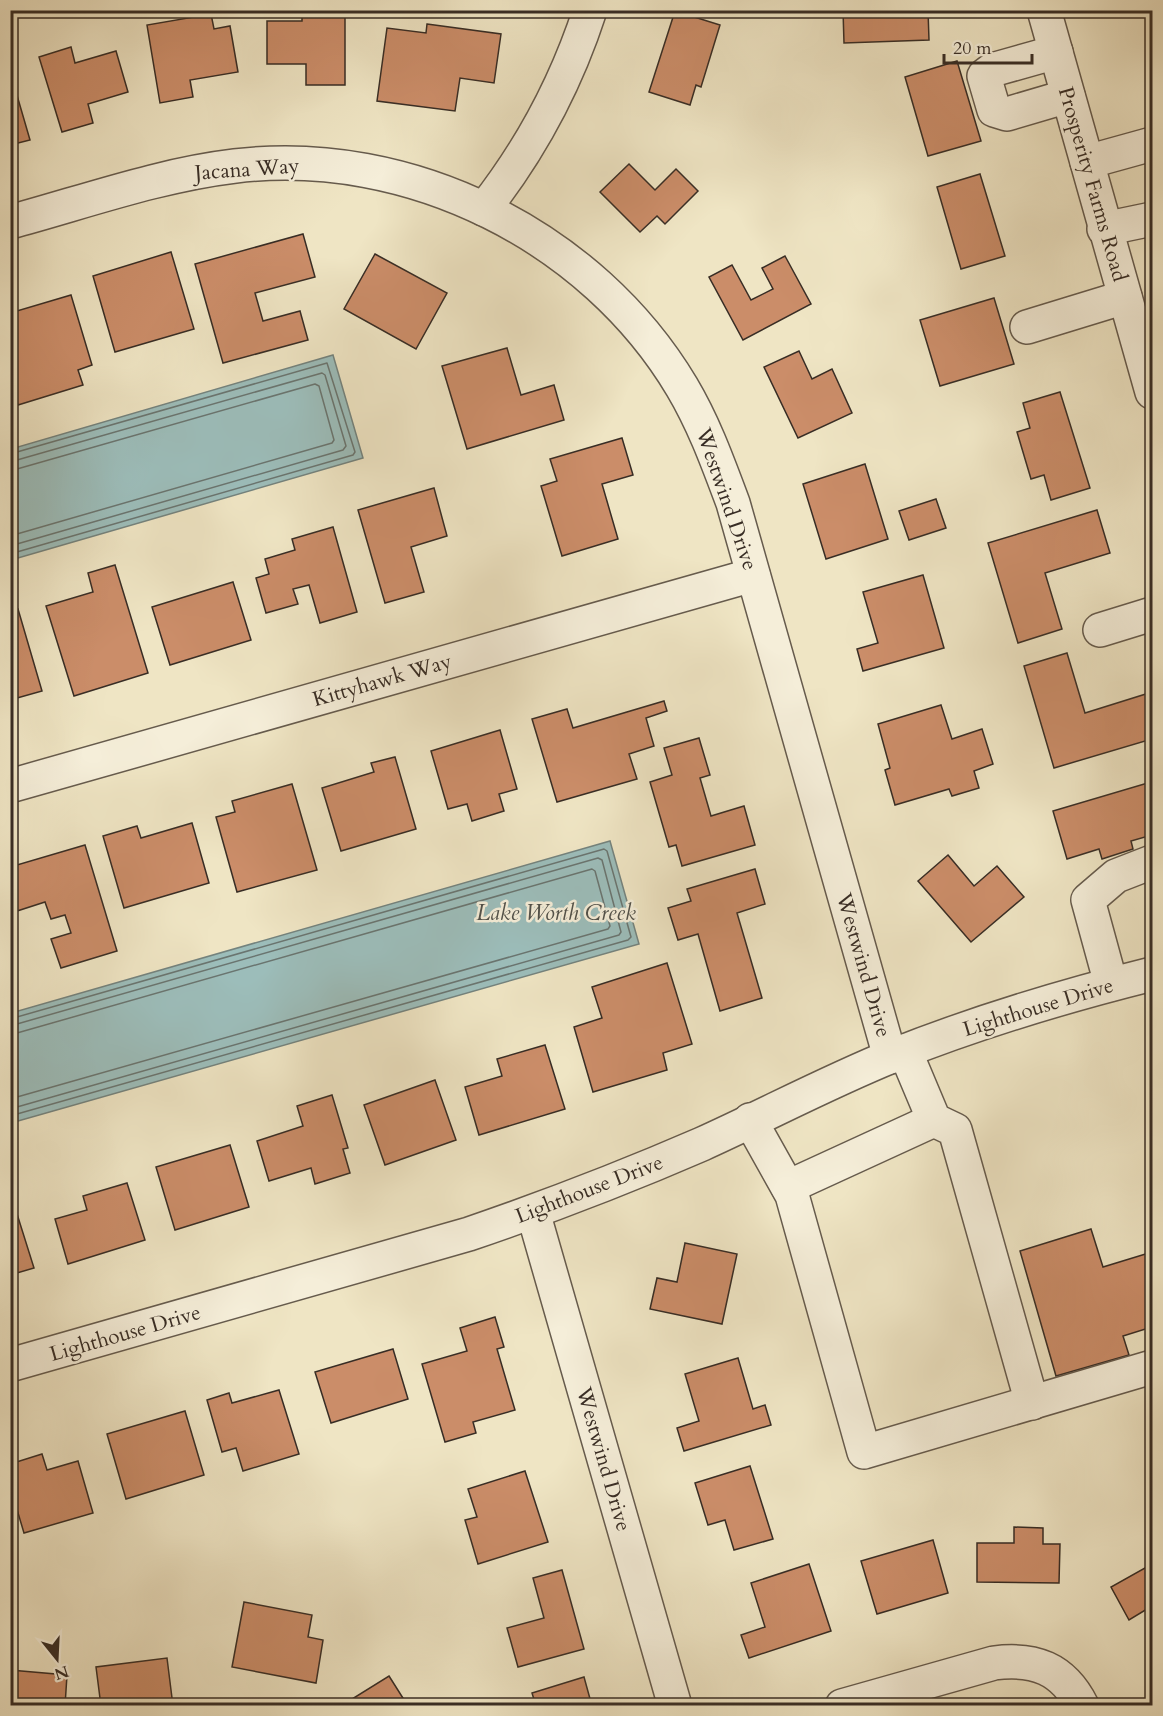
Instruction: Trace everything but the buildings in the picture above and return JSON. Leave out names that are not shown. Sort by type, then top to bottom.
[{"type":"street","points":[[484,209],[543,123],[574,59],[590,10]]},
{"type":"street","name":"Prosperity Farms Road","points":[[1044,10],[1104,229],[1151,381]]},
{"type":"street","points":[[1056,52],[992,70],[984,76],[994,110],[1006,114],[1068,96]]},
{"type":"street","points":[[1087,162],[1152,144]]},
{"type":"street","name":"Jacana Way","points":[[10,222],[186,173],[279,163],[342,167],[405,179],[484,209]]},
{"type":"street","name":"Westwind Drive","points":[[484,209],[533,236],[584,273],[644,334],[681,386],[711,443],[733,503],[897,1054],[934,1120]]},
{"type":"street","points":[[1104,229],[1152,219]]},
{"type":"street","points":[[1027,327],[1125,297]]},
{"type":"street","name":"Kittyhawk Way","points":[[10,786],[753,575]]},
{"type":"street","points":[[1100,630],[1152,614]]},
{"type":"street","points":[[1111,984],[1088,900],[1116,876],[1152,862]]},
{"type":"street","name":"Lighthouse Drive","points":[[10,1365],[469,1234],[533,1212],[684,1151],[897,1054],[968,1026],[1152,974]]},
{"type":"street","points":[[750,1120],[792,1195],[864,1452],[1152,1367]]},
{"type":"street","points":[[788,1187],[934,1120],[955,1130],[1032,1403]]},
{"type":"street","name":"Westwind Drive","points":[[533,1212],[675,1706]]},
{"type":"street","points":[[842,1706],[994,1663],[1018,1660],[1040,1665],[1060,1676],[1075,1692],[1082,1706]]},
{"type":"water","points":[[333,355],[363,458],[11,560],[11,449]]},
{"type":"water","name":"Lake Worth Creek","points":[[610,841],[639,944],[11,1123],[11,1013]]}]
